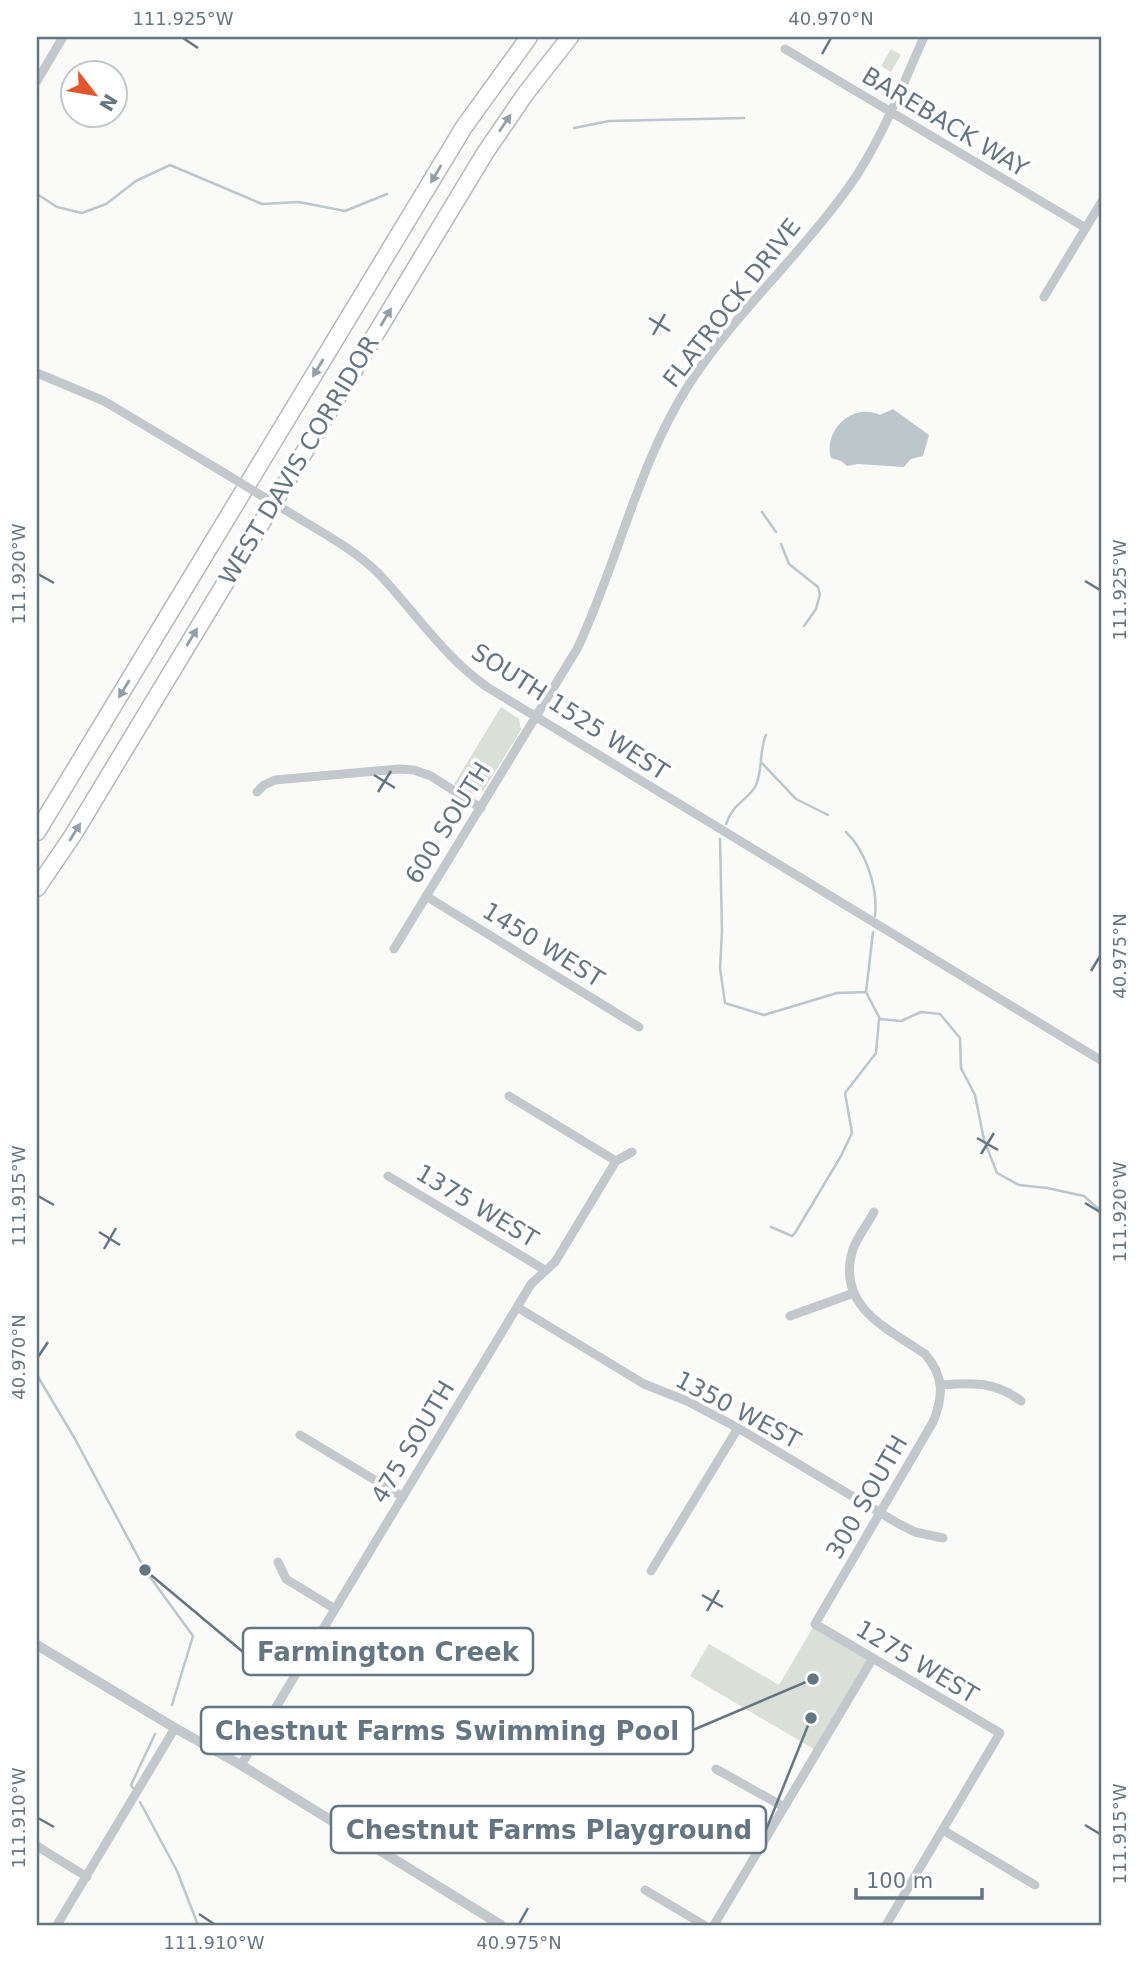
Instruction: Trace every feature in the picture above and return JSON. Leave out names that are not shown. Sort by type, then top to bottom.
[{"type":"highway","name":"WEST DAVIS CORRIDOR","points":[[37,832],[452,145],[481,101],[530,37]]},
{"type":"highway","name":"WEST DAVIS CORRIDOR","points":[[37,888],[80,823],[485,153],[526,93],[570,37]]},
{"type":"street","points":[[37,81],[64,37]]},
{"type":"street","name":"FLATROCK DRIVE","points":[[536,717],[583,635],[652,458],[678,403],[709,356],[846,191],[865,162],[924,37]]},
{"type":"street","name":"BAREBACK WAY","points":[[785,49],[1086,228]]},
{"type":"street","points":[[1044,298],[1102,201]]},
{"type":"street","name":"SOUTH 1525 WEST","points":[[37,373],[104,401],[343,545],[370,566],[465,671],[536,717],[1102,1061]]},
{"type":"street","name":"600 SOUTH","points":[[394,949],[536,717]]},
{"type":"street","points":[[257,792],[268,782],[275,780],[407,769],[425,774],[481,807]]},
{"type":"street","name":"1450 WEST","points":[[426,896],[639,1027]]},
{"type":"street","points":[[509,1096],[616,1161]]},
{"type":"street","name":"475 SOUTH","points":[[241,1765],[531,1284],[562,1252],[616,1161],[632,1152]]},
{"type":"street","name":"1375 WEST","points":[[388,1175],[545,1270]]},
{"type":"street","points":[[874,1212],[851,1255],[850,1282],[864,1309],[876,1323],[925,1354],[942,1385],[965,1382],[994,1385],[1021,1401]]},
{"type":"street","points":[[790,1316],[854,1293]]},
{"type":"street","name":"1350 WEST","points":[[517,1307],[645,1384],[687,1401],[737,1428],[915,1532],[943,1538]]},
{"type":"street","name":"300 SOUTH","points":[[815,1624],[933,1422],[939,1409],[942,1385]]},
{"type":"street","points":[[650,1571],[737,1428]]},
{"type":"street","points":[[300,1435],[403,1497]]},
{"type":"street","points":[[278,1562],[286,1579],[335,1609]]},
{"type":"street","name":"1275 WEST","points":[[815,1624],[1000,1734],[943,1830]]},
{"type":"street","points":[[37,1645],[241,1765],[501,1925]]},
{"type":"street","points":[[713,1925],[873,1658]]},
{"type":"street","points":[[57,1925],[175,1728]]},
{"type":"street","points":[[716,1769],[784,1807]]},
{"type":"street","points":[[886,1925],[943,1830],[1035,1885]]},
{"type":"street","points":[[37,1846],[88,1877]]},
{"type":"street","points":[[645,1890],[704,1925]]},
{"type":"shaded area","points":[[891,49],[901,55],[891,72],[881,66]]},
{"type":"shaded area","points":[[893,409],[929,435],[923,456],[911,459],[904,467],[858,464],[847,466],[831,458],[831,438],[842,421],[860,412],[880,415]]},
{"type":"shaded area","points":[[501,707],[519,719],[521,730],[483,791],[476,794],[468,792],[454,784]]},
{"type":"shaded area","points":[[815,1624],[873,1658],[817,1751],[690,1676],[709,1644],[779,1685]]},
{"type":"waterway","points":[[574,128],[609,121],[744,118]]},
{"type":"waterway","points":[[37,194],[57,207],[82,213],[106,204],[136,181],[170,165],[262,204],[299,202],[345,211],[387,194]]},
{"type":"waterway","points":[[762,512],[776,532]]},
{"type":"waterway","points":[[781,544],[789,564],[818,587],[820,594],[816,609],[804,626]]},
{"type":"waterway","points":[[726,824],[733,810],[756,785],[766,735]]},
{"type":"waterway","points":[[761,762],[796,799],[828,815]]},
{"type":"waterway","points":[[846,832],[859,849],[869,871],[875,894],[875,916]]},
{"type":"waterway","points":[[720,839],[720,968],[725,1003],[764,1015],[837,993],[866,992]]},
{"type":"waterway","points":[[873,932],[866,992],[880,1019],[901,1021],[921,1012],[940,1014],[960,1038],[961,1068],[975,1095],[984,1140],[997,1173],[1019,1185],[1084,1196],[1102,1212]]},
{"type":"waterway","points":[[771,1227],[792,1236],[795,1233],[841,1156],[852,1133],[845,1093],[876,1053],[879,1019]]},
{"type":"waterway","points":[[37,1375],[75,1439],[145,1570],[193,1636],[172,1705]]},
{"type":"waterway","points":[[133,1788],[131,1785],[155,1734]]},
{"type":"waterway","points":[[140,1802],[177,1871],[198,1925]]},
{"type":"place","name":"Farmington Creek","points":[[145,1570]]},
{"type":"place","name":"Chestnut Farms Swimming Pool","points":[[813,1679]]},
{"type":"place","name":"Chestnut Farms Playground","points":[[811,1718]]}]
